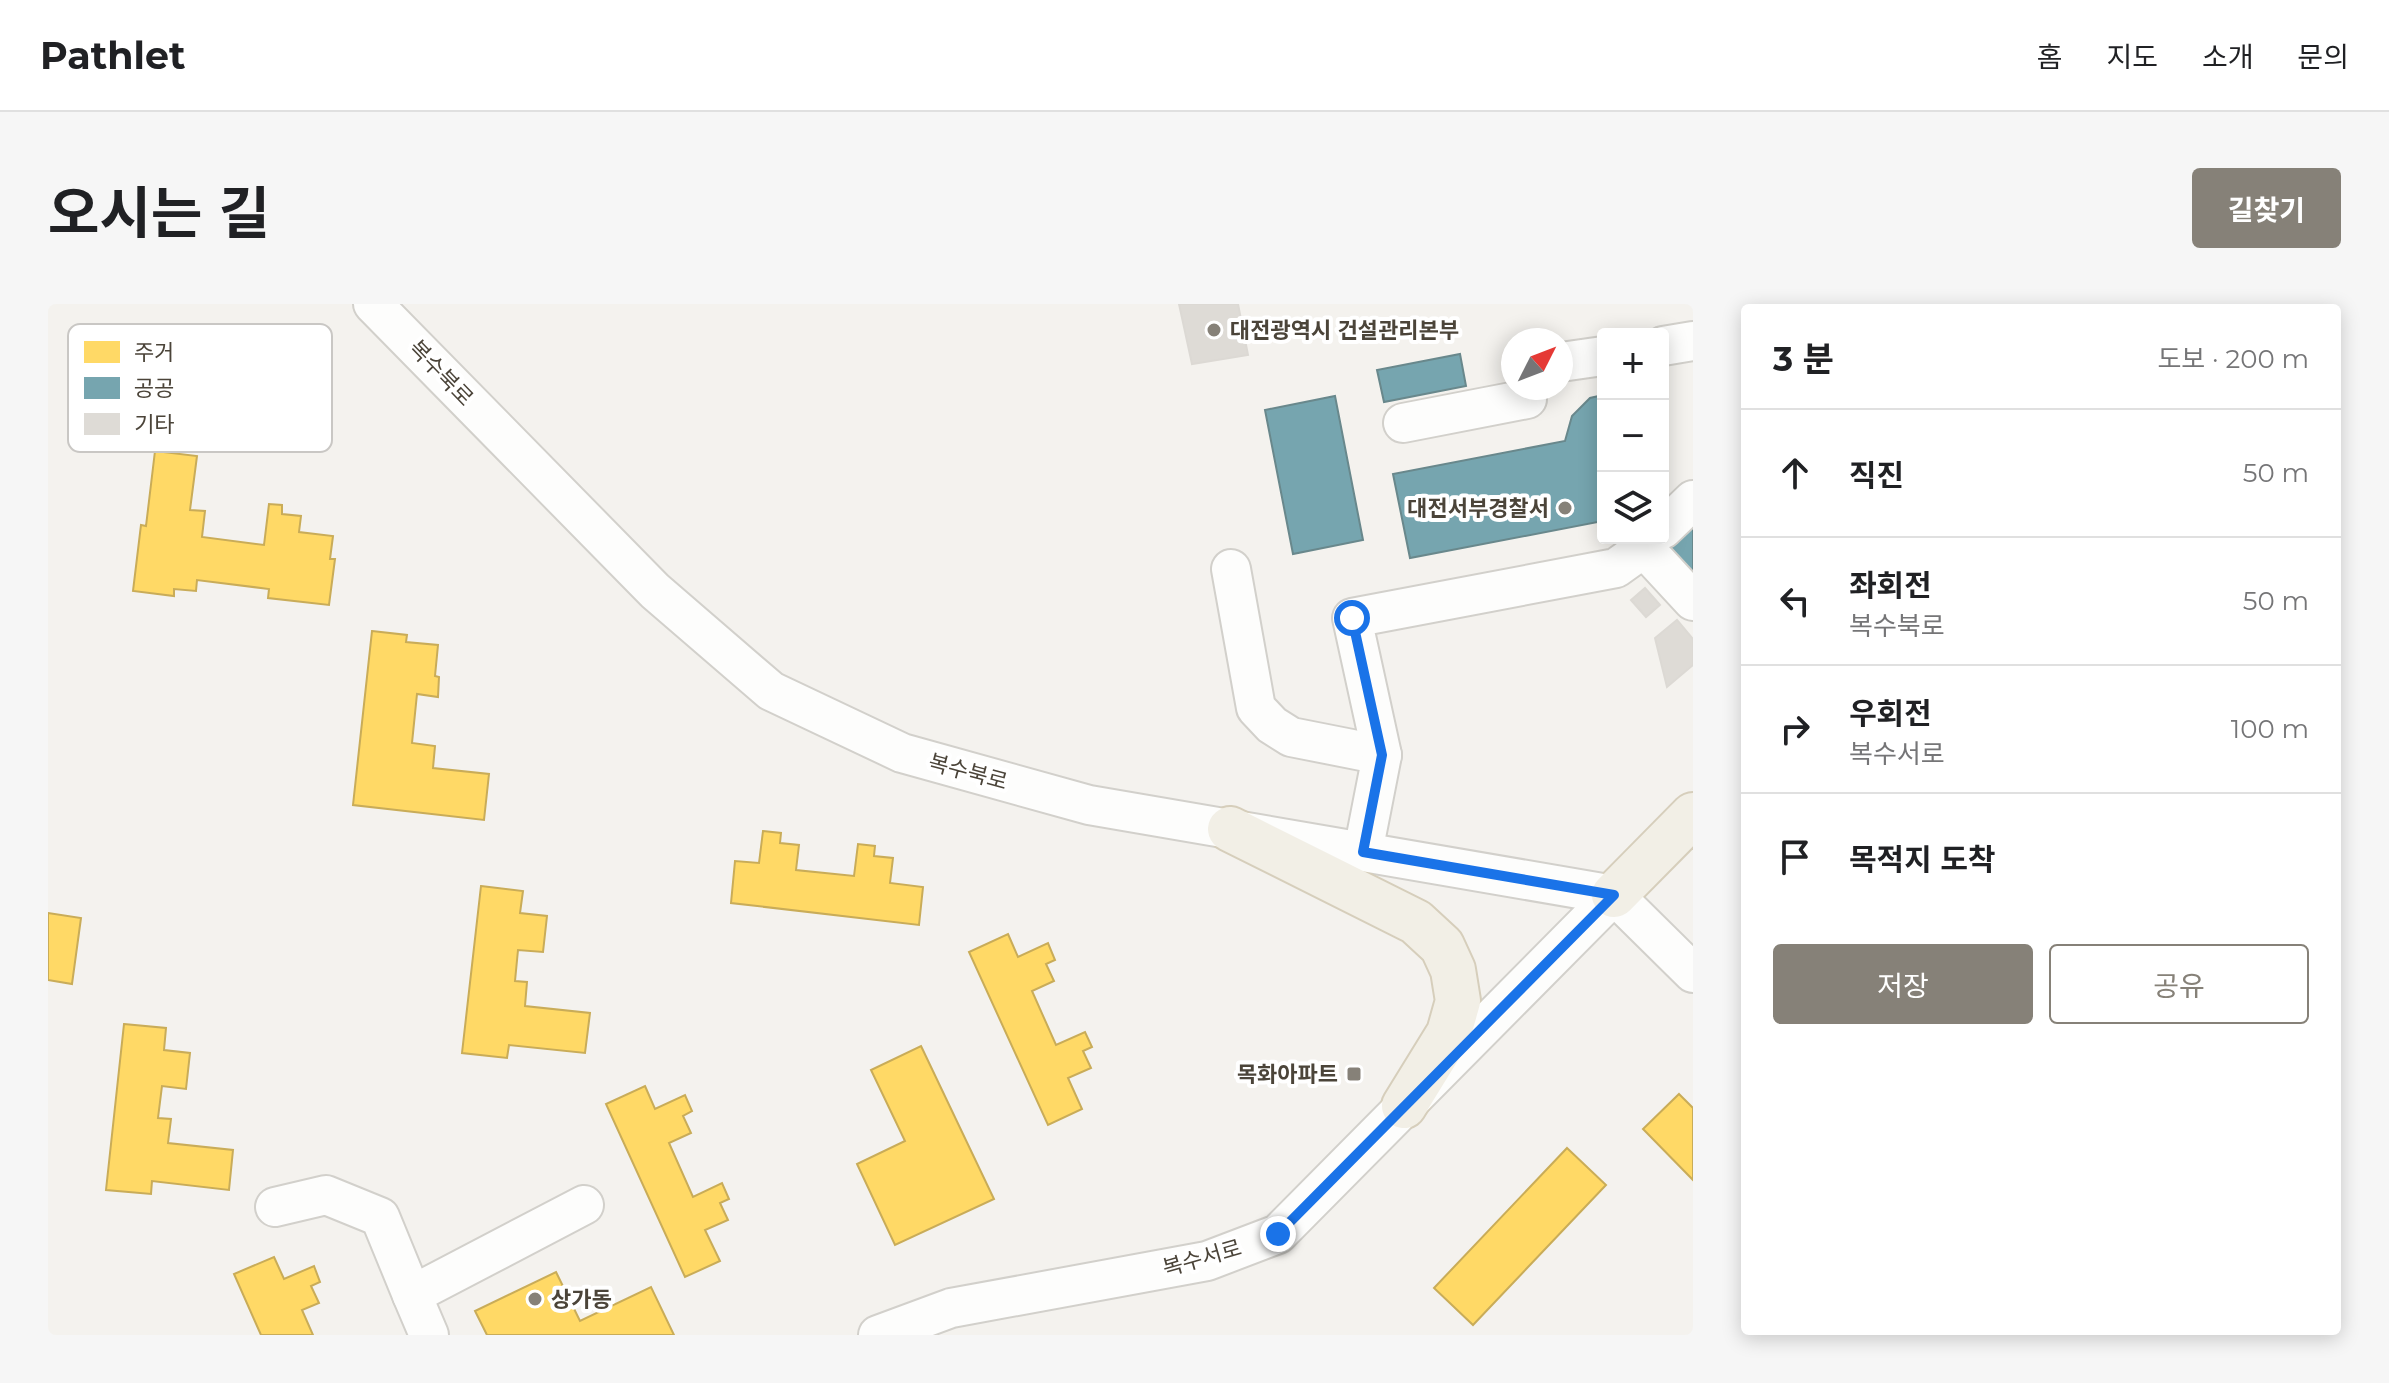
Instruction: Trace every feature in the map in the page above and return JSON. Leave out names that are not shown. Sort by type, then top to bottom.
[{"type":"main road","name":"복수서로","points":[[1614,895],[1693,815]]},
{"type":"main road","points":[[1230,829],[1416,922],[1442,946],[1453,970],[1458,1001],[1449,1033],[1404,1106]]},
{"type":"street","name":"복수북로","points":[[373,304],[655,591],[771,691],[902,753],[1089,805],[1614,895]]},
{"type":"street","points":[[1669,345],[1693,341]]},
{"type":"street","points":[[1573,360],[1597,357]]},
{"type":"street","points":[[1403,423],[1522,400]]},
{"type":"street","points":[[1669,523],[1693,500]]},
{"type":"street","points":[[1363,852],[1382,755],[1352,618],[1616,568],[1646,544]]},
{"type":"street","points":[[1658,544],[1693,601]]},
{"type":"street","points":[[1231,569],[1256,708],[1272,725],[1291,737],[1382,755]]},
{"type":"street","points":[[1614,895],[1693,973]]},
{"type":"street","name":"복수서로","points":[[878,1335],[951,1308],[1207,1261],[1278,1234],[1614,895]]},
{"type":"street","points":[[275,1207],[326,1195],[380,1217],[429,1335]]},
{"type":"street","points":[[412,1295],[584,1205]]},
{"type":"building: 주거","points":[[155,452],[197,456],[190,510],[205,511],[202,537],[264,545],[269,504],[282,505],[282,514],[301,516],[299,532],[333,536],[330,559],[335,559],[329,605],[268,598],[269,589],[197,580],[196,591],[174,589],[174,596],[133,591],[141,525],[146,526]]},
{"type":"building: 주거","points":[[372,631],[407,635],[406,642],[438,645],[435,676],[439,677],[438,697],[417,694],[412,743],[435,746],[433,768],[489,774],[484,820],[353,805]]},
{"type":"building: 주거","points":[[763,831],[781,833],[780,843],[799,845],[796,870],[854,876],[858,844],[875,846],[874,856],[893,858],[890,883],[923,887],[919,925],[731,903],[735,861],[759,863]]},
{"type":"building: 주거","points":[[481,886],[523,891],[520,913],[547,916],[543,952],[518,950],[515,981],[527,982],[525,1006],[590,1013],[585,1053],[509,1045],[507,1058],[462,1053]]},
{"type":"building: 주거","points":[[48,913],[81,918],[72,984],[48,980]]},
{"type":"building: 주거","points":[[1008,934],[1018,957],[1048,943],[1055,960],[1046,964],[1054,981],[1032,991],[1056,1045],[1085,1032],[1092,1047],[1083,1051],[1091,1068],[1068,1078],[1082,1109],[1048,1125],[969,952]]},
{"type":"building: 주거","points":[[124,1024],[166,1028],[164,1050],[190,1053],[186,1089],[162,1086],[158,1118],[171,1119],[168,1143],[233,1150],[229,1190],[152,1181],[151,1194],[106,1190]]},
{"type":"building: 주거","points":[[921,1046],[994,1199],[895,1245],[857,1164],[905,1141],[871,1070]]},
{"type":"building: 주거","points":[[645,1086],[655,1109],[685,1095],[692,1111],[683,1116],[691,1133],[669,1143],[693,1197],[722,1183],[729,1199],[720,1203],[728,1220],[705,1230],[720,1261],[685,1277],[606,1104]]},
{"type":"building: 주거","points":[[1679,1094],[1693,1108],[1693,1180],[1643,1129]]},
{"type":"building: 주거","points":[[1567,1148],[1606,1185],[1473,1325],[1434,1288]]},
{"type":"building: 주거","points":[[274,1257],[284,1279],[314,1266],[320,1282],[311,1286],[319,1303],[302,1310],[313,1335],[261,1335],[234,1274]]},
{"type":"building: 주거","name":"상가동","points":[[556,1272],[580,1321],[651,1287],[674,1335],[487,1335],[475,1311]]},
{"type":"building: 공공","points":[[1460,354],[1466,386],[1384,402],[1377,370]]},
{"type":"building: 공공","points":[[1335,396],[1363,540],[1293,554],[1265,410]]},
{"type":"building: 공공","points":[[1597,396],[1597,522],[1410,558],[1393,474],[1565,441],[1572,416],[1590,398]]},
{"type":"building: 공공","points":[[1693,526],[1693,574],[1669,549]]},
{"type":"building: 기타","name":"대전광역시 건설관리본부","points":[[1179,304],[1238,304],[1248,355],[1192,364]]},
{"type":"building: 기타","points":[[1645,588],[1660,605],[1646,617],[1631,600]]},
{"type":"building: 기타","points":[[1677,620],[1693,639],[1693,665],[1667,687],[1655,638]]},
{"type":"place","name":"대전광역시 건설관리본부","points":[[1214,330]]},
{"type":"place","name":"대전서부경찰서","points":[[1565,508]]},
{"type":"place","name":"목화아파트","points":[[1354,1074]]},
{"type":"place","name":"상가동","points":[[535,1299]]},
{"type":"route","points":[[1278,1234],[1614,895],[1363,852],[1382,755],[1352,618]]}]
